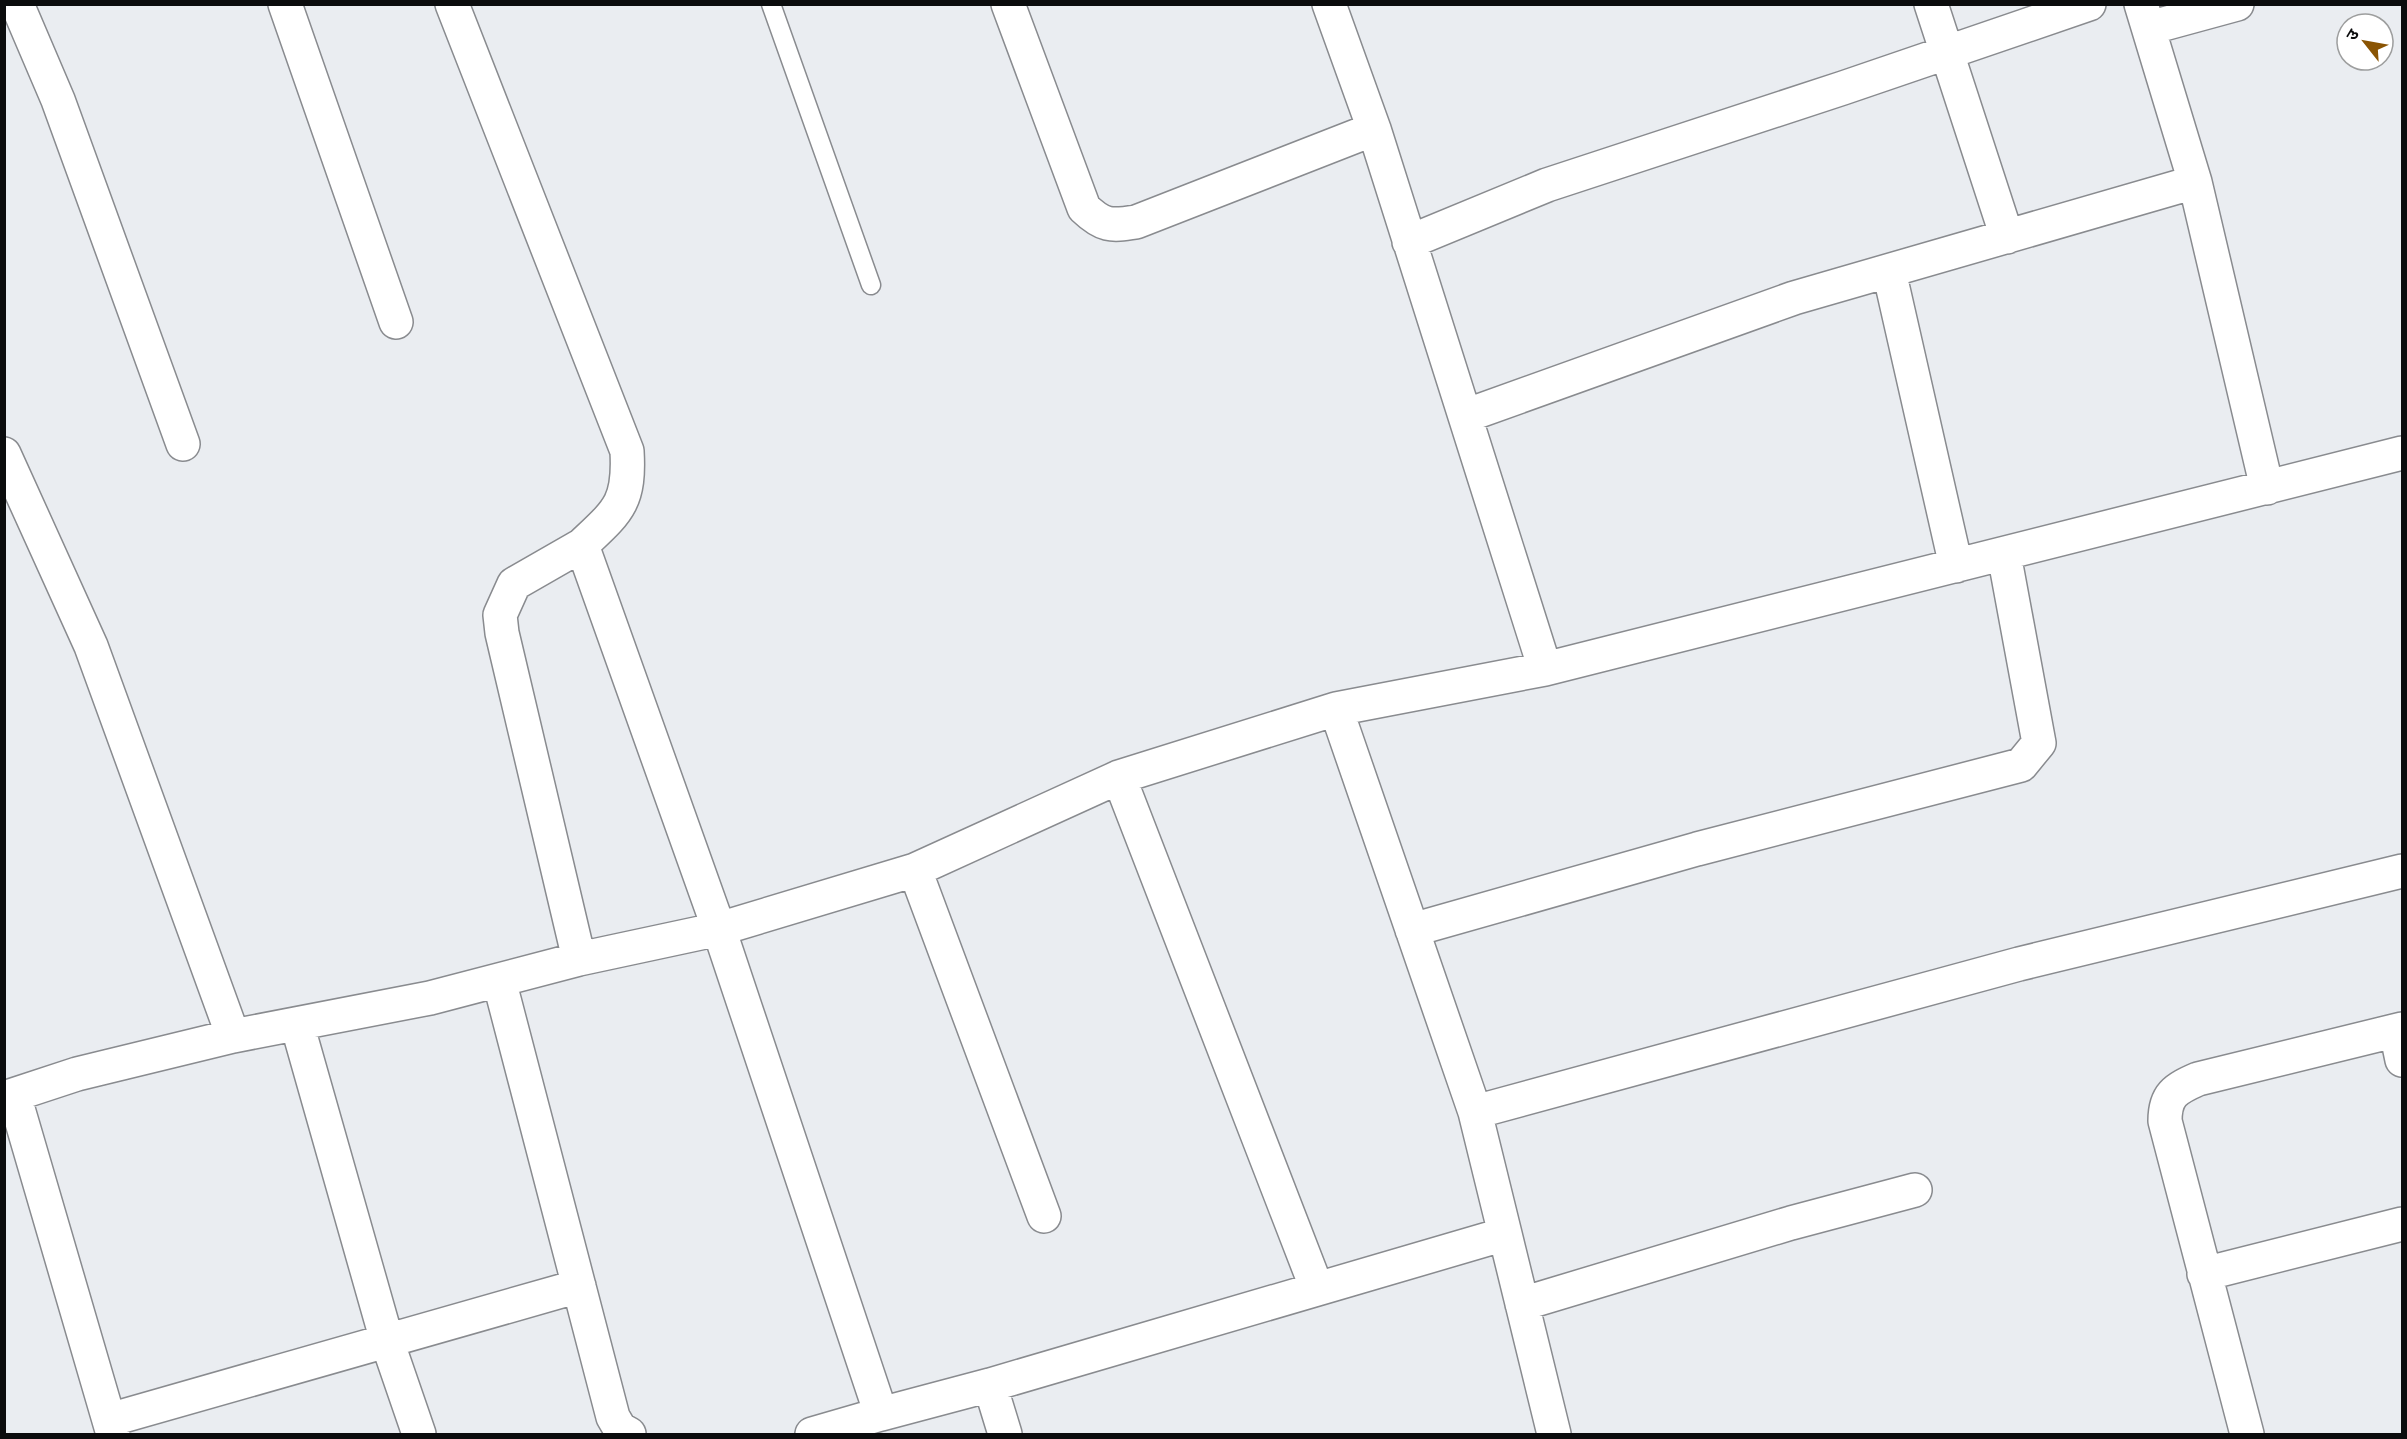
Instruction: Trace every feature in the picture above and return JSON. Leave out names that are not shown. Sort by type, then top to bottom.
[{"type":"street","points":[[17,4],[58,100],[183,444]]},
{"type":"street","points":[[285,4],[396,322]]},
{"type":"street","points":[[452,4],[627,451],[628,474],[625,496],[612,517],[582,545],[514,584],[500,615],[502,633],[579,959]]},
{"type":"street","points":[[1008,4],[1084,208],[1098,221],[1114,225],[1136,222],[1374,129]]},
{"type":"street","points":[[1329,4],[1374,129],[1545,669]]},
{"type":"street","points":[[1931,4],[2007,237]]},
{"type":"street","points":[[1409,242],[1547,185],[2089,4]]},
{"type":"street","points":[[2237,4],[2145,16],[2196,182],[2267,488]]},
{"type":"street","points":[[1465,416],[1794,298],[2196,182]]},
{"type":"street","points":[[1889,271],[1956,566]]},
{"type":"street","points":[[579,1286],[387,1341],[111,1427],[9,1097],[77,1074],[233,1036],[430,998],[579,959],[719,929],[915,870],[1119,777],[1336,709],[1545,669],[2403,453]]},
{"type":"street","points":[[4,454],[91,646],[233,1036]]},
{"type":"street","points":[[582,545],[719,929],[881,1414]]},
{"type":"street","points":[[1412,930],[1697,849],[2021,765],[2039,743],[2004,554]]},
{"type":"street","points":[[1336,709],[1475,1113],[1554,1434]]},
{"type":"street","points":[[1119,777],[1317,1289]]},
{"type":"street","points":[[915,870],[1044,1216]]},
{"type":"street","points":[[1475,1113],[2019,964],[2403,871]]},
{"type":"street","points":[[499,980],[613,1417],[620,1429],[629,1434]]},
{"type":"street","points":[[297,1024],[387,1341],[419,1434]]},
{"type":"street","points":[[2247,1434],[2165,1121],[2165,1107],[2172,1094],[2181,1086],[2198,1079],[2400,1040]]},
{"type":"street","points":[[1522,1304],[1791,1222],[1915,1190]]},
{"type":"street","points":[[2204,1274],[2403,1224]]},
{"type":"street","points":[[812,1434],[990,1385],[1505,1234]]},
{"type":"street","points":[[990,1385],[1005,1434]]},
{"type":"lane","points":[[771,4],[871,285]]}]
